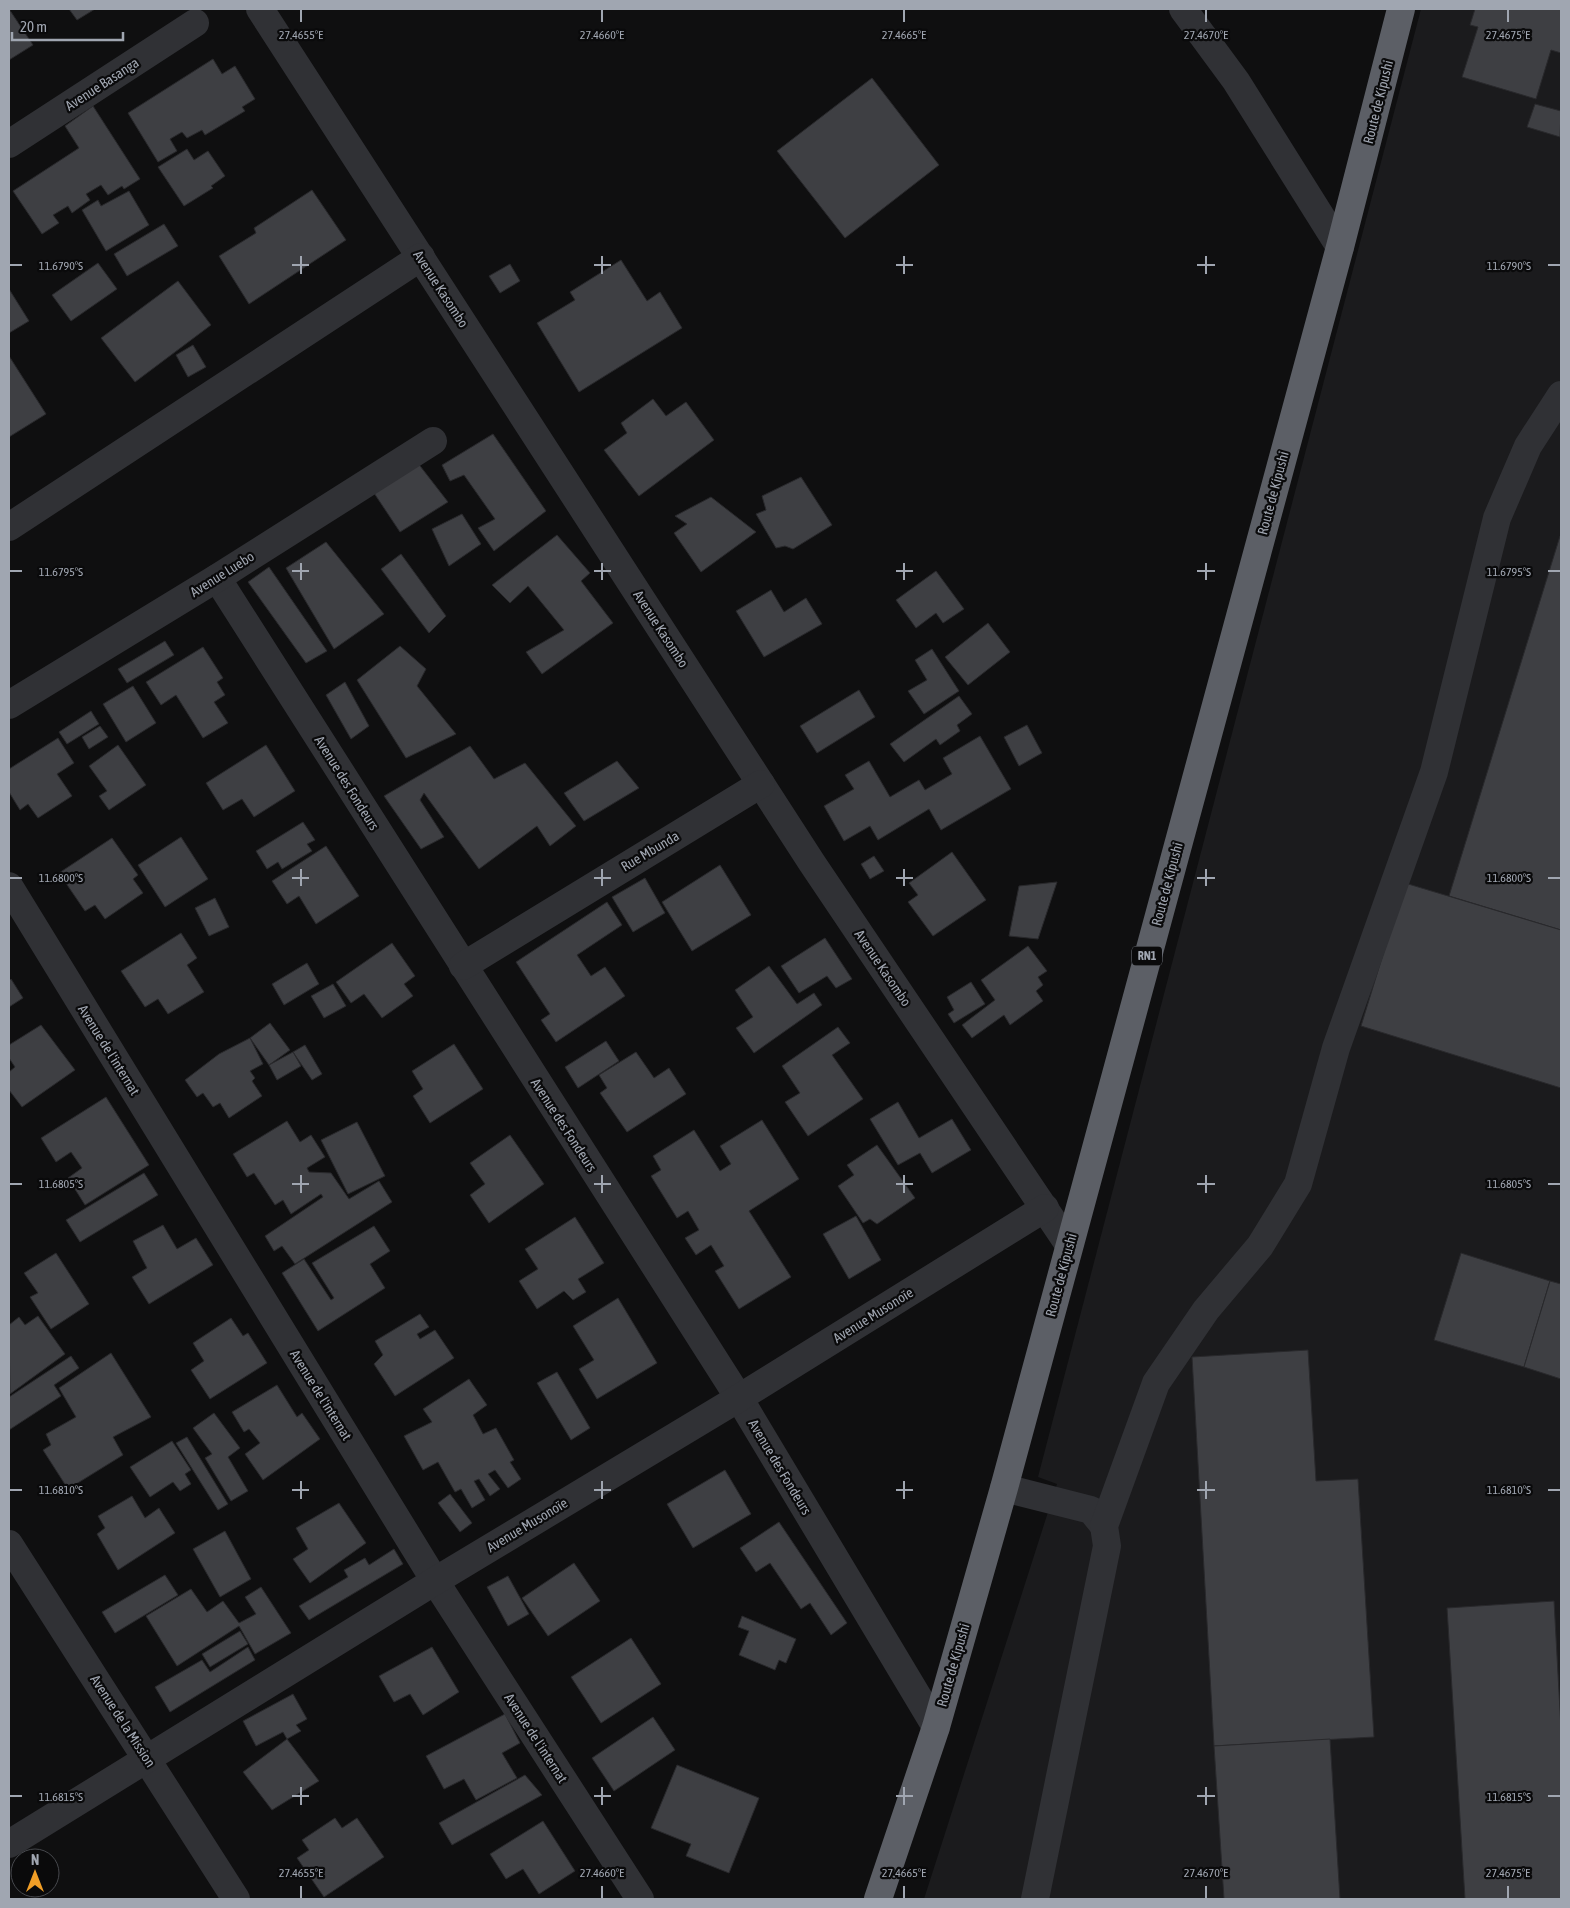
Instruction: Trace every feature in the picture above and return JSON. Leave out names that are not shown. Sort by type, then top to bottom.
[{"type":"highway","name":"Route de Kipushi","points":[[878,1899],[936,1727],[1004,1488],[1340,248],[1402,9]]},
{"type":"street","name":"Avenue Kasombo","points":[[260,9],[761,784],[1069,1245]]},
{"type":"street","points":[[1183,9],[1236,81],[1340,248]]},
{"type":"street","name":"Avenue Basanga","points":[[9,144],[195,23]]},
{"type":"street","points":[[9,527],[421,257]]},
{"type":"street","points":[[1035,1899],[1107,1546],[1104,1526],[1156,1383],[1206,1310],[1260,1246],[1298,1184],[1336,1048],[1434,772],[1497,518],[1528,446],[1561,395]]},
{"type":"street","name":"Avenue Luebo","points":[[9,705],[217,578],[434,441]]},
{"type":"street","name":"Avenue des Fondeurs","points":[[217,578],[739,1398],[936,1727]]},
{"type":"street","name":"Rue Mbunda","points":[[463,966],[761,784]]},
{"type":"street","name":"Avenue de l'internat","points":[[9,886],[435,1581],[640,1899]]},
{"type":"street","name":"Avenue Musonoïe","points":[[9,1844],[435,1581],[739,1398],[1045,1208]]},
{"type":"street","points":[[1004,1488],[1091,1510],[1104,1526]]},
{"type":"street","name":"Avenue de la Mission","points":[[9,1544],[147,1758],[228,1897]]},
{"type":"shaded area","points":[[1421,9],[1561,9],[1561,1899],[924,1899],[1057,1484],[1038,1477]]},
{"type":"building","points":[[9,9],[33,45],[9,60]]},
{"type":"building","points":[[69,9],[95,9],[77,20]]},
{"type":"building","points":[[1475,9],[1561,9],[1561,53],[1551,50],[1536,99],[1462,77],[1478,27],[1470,25]]},
{"type":"building","points":[[213,59],[222,74],[235,66],[255,99],[242,107],[245,111],[205,135],[202,130],[187,138],[182,132],[170,139],[177,151],[158,162],[128,113]]},
{"type":"building","points":[[872,78],[939,165],[845,238],[777,151]]},
{"type":"building","points":[[1535,104],[1561,111],[1560,137],[1527,127]]},
{"type":"building","points":[[93,106],[140,179],[124,189],[122,186],[108,195],[101,185],[86,194],[90,200],[72,213],[68,206],[53,215],[59,223],[42,234],[13,191],[79,148],[65,126]]},
{"type":"building","points":[[187,149],[194,160],[208,151],[225,176],[211,186],[213,188],[184,206],[158,167]]},
{"type":"building","points":[[312,190],[346,240],[249,304],[219,256],[256,233],[254,228]]},
{"type":"building","points":[[129,191],[149,225],[106,251],[82,210],[98,200],[101,206]]},
{"type":"building","points":[[164,224],[178,246],[127,276],[114,254]]},
{"type":"building","points":[[621,260],[647,301],[660,292],[682,328],[579,392],[537,323],[575,300],[570,292]]},
{"type":"building","points":[[98,263],[117,289],[71,321],[52,295]]},
{"type":"building","points":[[510,264],[520,281],[500,293],[489,276]]},
{"type":"building","points":[[178,281],[211,325],[135,382],[101,338]]},
{"type":"building","points":[[9,289],[29,321],[9,333]]},
{"type":"building","points":[[193,345],[206,367],[188,377],[176,355]]},
{"type":"building","points":[[9,356],[46,414],[9,437]]},
{"type":"building","points":[[653,399],[666,416],[686,402],[714,440],[639,496],[604,450],[627,433],[621,423]]},
{"type":"building","points":[[493,434],[546,511],[494,551],[478,528],[495,519],[464,475],[450,481],[442,465]]},
{"type":"building","points":[[417,462],[448,502],[400,532],[374,493]]},
{"type":"building","points":[[801,477],[832,525],[793,549],[785,546],[776,548],[756,514],[766,510],[762,496]]},
{"type":"building","points":[[711,497],[756,532],[701,572],[674,533],[687,524],[675,516]]},
{"type":"building","points":[[462,514],[481,544],[449,566],[432,529]]},
{"type":"building","points":[[557,535],[590,573],[581,581],[613,623],[542,674],[526,652],[564,630],[528,586],[510,603],[492,585]]},
{"type":"building","points":[[1561,536],[1561,930],[1449,896]]},
{"type":"building","points":[[326,542],[384,614],[334,649],[286,568]]},
{"type":"building","points":[[401,554],[446,616],[429,633],[381,569]]},
{"type":"building","points":[[269,567],[327,651],[306,663],[248,582]]},
{"type":"building","points":[[936,571],[964,609],[943,623],[936,613],[916,628],[896,600]]},
{"type":"building","points":[[771,590],[784,612],[806,598],[822,624],[764,657],[736,611]]},
{"type":"building","points":[[988,623],[1010,652],[968,685],[945,657]]},
{"type":"building","points":[[165,641],[174,655],[127,683],[118,669]]},
{"type":"building","points":[[400,646],[426,669],[417,686],[456,734],[406,758],[357,680]]},
{"type":"building","points":[[203,647],[223,678],[217,682],[225,695],[214,702],[228,723],[203,738],[176,695],[161,705],[146,682]]},
{"type":"building","points":[[932,649],[959,691],[924,714],[908,691],[927,680],[915,660]]},
{"type":"building","points":[[345,682],[369,726],[351,739],[326,695]]},
{"type":"building","points":[[133,686],[156,723],[126,742],[103,704]]},
{"type":"building","points":[[859,690],[875,717],[817,753],[800,726]]},
{"type":"building","points":[[959,696],[972,714],[957,725],[960,731],[940,745],[936,739],[904,762],[890,744]]},
{"type":"building","points":[[91,711],[99,724],[67,744],[59,732]]},
{"type":"building","points":[[1027,725],[1042,753],[1019,766],[1004,737]]},
{"type":"building","points":[[100,726],[108,737],[89,749],[82,737]]},
{"type":"building","points":[[980,736],[1011,789],[941,830],[929,809],[878,840],[870,826],[844,841],[824,806],[854,789],[845,775],[869,761],[890,797],[919,780],[925,790],[952,774],[943,758]]},
{"type":"building","points":[[58,738],[74,763],[57,774],[72,796],[38,818],[28,804],[20,810],[9,792],[9,769]]},
{"type":"building","points":[[118,745],[146,785],[109,810],[99,796],[107,791],[89,766]]},
{"type":"building","points":[[266,745],[295,791],[254,817],[242,799],[223,810],[206,783]]},
{"type":"building","points":[[470,746],[494,779],[525,763],[576,826],[550,846],[537,826],[479,869],[424,793],[420,800],[444,837],[421,849],[384,796]]},
{"type":"building","points":[[617,761],[639,788],[584,821],[564,793]]},
{"type":"building","points":[[303,822],[315,840],[307,844],[312,851],[282,869],[278,862],[267,869],[256,851]]},
{"type":"building","points":[[181,837],[208,879],[165,907],[138,865]]},
{"type":"building","points":[[112,838],[138,875],[133,879],[143,893],[105,919],[95,905],[85,911],[59,873]]},
{"type":"building","points":[[326,846],[359,896],[316,924],[299,896],[287,904],[272,881]]},
{"type":"building","points":[[952,852],[986,900],[933,936],[908,902],[918,895],[909,883]]},
{"type":"building","points":[[874,856],[884,871],[870,879],[861,864]]},
{"type":"building","points":[[720,865],[751,915],[692,951],[662,902]]},
{"type":"building","points":[[645,878],[665,913],[633,932],[612,897]]},
{"type":"building","points":[[1057,882],[1038,939],[1009,936],[1019,886]]},
{"type":"building","points":[[1405,883],[1561,930],[1561,1088],[1361,1026]]},
{"type":"building","points":[[215,898],[229,927],[209,936],[195,908]]},
{"type":"building","points":[[607,902],[622,925],[577,955],[591,976],[605,967],[625,996],[556,1042],[541,1020],[550,1014],[516,962]]},
{"type":"building","points":[[181,933],[197,958],[187,965],[204,992],[168,1014],[158,999],[145,1007],[121,971]]},
{"type":"building","points":[[825,938],[852,979],[836,988],[827,976],[799,993],[781,966]]},
{"type":"building","points":[[392,943],[415,976],[404,984],[413,996],[382,1018],[364,994],[351,1003],[336,982]]},
{"type":"building","points":[[1028,946],[1047,971],[1038,977],[1043,985],[1036,991],[1043,1001],[1010,1025],[1004,1015],[972,1038],[962,1025],[995,1000],[981,980]]},
{"type":"building","points":[[307,963],[319,984],[284,1005],[272,984]]},
{"type":"building","points":[[769,966],[797,1004],[814,993],[822,1005],[754,1053],[736,1028],[753,1017],[735,990]]},
{"type":"building","points":[[11,979],[23,998],[9,1007],[9,981]]},
{"type":"building","points":[[971,982],[985,1004],[954,1023],[948,1014],[954,1010],[947,997]]},
{"type":"building","points":[[333,984],[346,1006],[324,1018],[311,996]]},
{"type":"building","points":[[270,1023],[290,1050],[269,1065],[250,1038]]},
{"type":"building","points":[[41,1025],[75,1070],[22,1107],[9,1090],[9,1072],[15,1067],[9,1058],[9,1045]]},
{"type":"building","points":[[838,1027],[850,1043],[832,1055],[863,1099],[808,1136],[785,1102],[800,1093],[782,1066]]},
{"type":"building","points":[[250,1038],[263,1064],[250,1071],[255,1078],[252,1081],[262,1096],[229,1118],[220,1103],[213,1107],[203,1093],[197,1097],[185,1080],[219,1054]]},
{"type":"building","points":[[606,1041],[619,1061],[578,1088],[565,1067]]},
{"type":"building","points":[[454,1044],[483,1089],[430,1123],[413,1096],[423,1089],[412,1071]]},
{"type":"building","points":[[305,1045],[322,1074],[312,1080],[293,1052]]},
{"type":"building","points":[[293,1052],[301,1066],[277,1080],[269,1065]]},
{"type":"building","points":[[636,1052],[654,1078],[669,1068],[686,1094],[627,1132],[600,1093],[607,1088],[599,1075]]},
{"type":"building","points":[[106,1097],[149,1165],[85,1205],[68,1178],[82,1168],[71,1152],[56,1162],[41,1138]]},
{"type":"building","points":[[898,1102],[919,1138],[952,1119],[971,1150],[932,1173],[920,1153],[898,1165],[870,1119]]},
{"type":"building","points":[[762,1120],[799,1179],[749,1211],[791,1277],[739,1309],[715,1271],[724,1266],[711,1245],[696,1255],[685,1238],[699,1230],[688,1211],[677,1218],[651,1176],[661,1170],[653,1156],[694,1130],[720,1171],[731,1164],[720,1146]]},
{"type":"building","points":[[287,1121],[300,1142],[311,1135],[325,1157],[307,1168],[309,1172],[331,1173],[349,1199],[379,1181],[392,1202],[295,1264],[282,1246],[274,1251],[265,1236],[323,1197],[321,1194],[291,1214],[283,1200],[275,1205],[254,1173],[247,1177],[233,1154]]},
{"type":"building","points":[[357,1122],[385,1176],[348,1194],[321,1140]]},
{"type":"building","points":[[510,1135],[544,1184],[489,1223],[470,1195],[485,1184],[470,1163]]},
{"type":"building","points":[[877,1145],[915,1198],[877,1224],[870,1219],[863,1223],[838,1186],[854,1175],[847,1165]]},
{"type":"building","points":[[144,1173],[158,1195],[80,1242],[66,1220]]},
{"type":"building","points":[[856,1216],[881,1260],[849,1279],[823,1234]]},
{"type":"building","points":[[575,1217],[604,1263],[578,1279],[586,1292],[573,1300],[564,1291],[537,1309],[519,1281],[538,1269],[525,1249]]},
{"type":"building","points":[[163,1225],[177,1249],[196,1238],[213,1265],[149,1304],[132,1277],[147,1268],[133,1241]]},
{"type":"building","points":[[374,1226],[390,1251],[370,1264],[385,1288],[318,1331],[282,1273],[304,1259],[331,1300],[334,1298],[312,1263]]},
{"type":"building","points":[[56,1253],[89,1304],[51,1329],[30,1297],[38,1293],[24,1273]]},
{"type":"building","points":[[1461,1253],[1550,1281],[1524,1367],[1434,1340]]},
{"type":"building","points":[[1550,1281],[1561,1284],[1561,1379],[1524,1367]]},
{"type":"building","points":[[618,1298],[657,1363],[597,1399],[579,1369],[594,1360],[573,1326]]},
{"type":"building","points":[[420,1314],[429,1327],[417,1334],[420,1339],[435,1330],[454,1358],[395,1396],[374,1364],[383,1355],[375,1341]]},
{"type":"building","points":[[38,1316],[65,1354],[10,1394],[9,1325],[19,1317],[25,1325]]},
{"type":"building","points":[[231,1318],[243,1336],[248,1333],[267,1363],[210,1399],[191,1370],[204,1361],[193,1343]]},
{"type":"building","points":[[1308,1350],[1316,1481],[1358,1479],[1374,1737],[1214,1746],[1192,1357]]},
{"type":"building","points":[[111,1353],[151,1417],[113,1437],[123,1455],[68,1489],[43,1450],[51,1445],[46,1434],[76,1417],[59,1388]]},
{"type":"building","points":[[71,1356],[79,1368],[54,1385],[61,1396],[9,1430],[9,1397]]},
{"type":"building","points":[[557,1372],[590,1428],[571,1440],[537,1383]]},
{"type":"building","points":[[469,1379],[487,1405],[473,1415],[483,1434],[496,1428],[514,1460],[510,1462],[521,1479],[508,1488],[495,1470],[488,1474],[500,1489],[490,1496],[479,1479],[474,1481],[485,1500],[472,1508],[461,1489],[455,1492],[438,1462],[423,1470],[404,1436],[432,1422],[423,1409]]},
{"type":"building","points":[[277,1385],[297,1417],[302,1413],[320,1439],[263,1480],[245,1454],[260,1443],[249,1429],[244,1432],[232,1412]]},
{"type":"building","points":[[214,1413],[240,1448],[228,1457],[248,1491],[231,1501],[205,1458],[212,1454],[193,1428]]},
{"type":"building","points":[[187,1437],[228,1504],[218,1510],[176,1443]]},
{"type":"building","points":[[172,1441],[191,1470],[185,1474],[191,1484],[180,1491],[173,1482],[150,1497],[130,1467]]},
{"type":"building","points":[[725,1470],[751,1514],[693,1548],[667,1504]]},
{"type":"building","points":[[450,1494],[472,1523],[460,1532],[438,1503]]},
{"type":"building","points":[[132,1496],[145,1518],[159,1508],[175,1533],[118,1570],[97,1534],[105,1528],[98,1516]]},
{"type":"building","points":[[339,1503],[366,1543],[310,1583],[293,1559],[308,1549],[296,1528]]},
{"type":"building","points":[[779,1522],[847,1623],[831,1635],[810,1603],[801,1609],[770,1563],[756,1572],[740,1548]]},
{"type":"building","points":[[225,1531],[251,1579],[220,1597],[193,1549]]},
{"type":"building","points":[[394,1549],[403,1564],[309,1620],[299,1606],[348,1577],[344,1570],[365,1558],[369,1565]]},
{"type":"building","points":[[574,1563],[600,1601],[548,1636],[522,1598]]},
{"type":"building","points":[[165,1575],[178,1595],[115,1633],[102,1612]]},
{"type":"building","points":[[508,1576],[529,1614],[508,1626],[487,1587]]},
{"type":"building","points":[[261,1587],[291,1633],[255,1654],[239,1626],[177,1666],[146,1616],[191,1589],[207,1612],[223,1601],[239,1623],[256,1614],[245,1597]]},
{"type":"building","points":[[1554,1601],[1561,1729],[1561,1899],[1465,1899],[1447,1608]]},
{"type":"building","points":[[742,1616],[796,1639],[786,1663],[779,1660],[775,1670],[739,1655],[749,1631],[738,1627]]},
{"type":"building","points":[[240,1631],[248,1644],[210,1667],[202,1654]]},
{"type":"building","points":[[631,1638],[661,1684],[601,1723],[571,1677]]},
{"type":"building","points":[[248,1647],[255,1660],[170,1712],[155,1687],[202,1660],[210,1672]]},
{"type":"building","points":[[432,1647],[459,1692],[423,1715],[410,1694],[394,1702],[379,1676]]},
{"type":"building","points":[[293,1694],[307,1719],[296,1725],[301,1731],[287,1739],[283,1732],[256,1746],[243,1721]]},
{"type":"building","points":[[505,1714],[520,1743],[502,1753],[517,1778],[476,1800],[464,1779],[444,1789],[426,1756]]},
{"type":"building","points":[[653,1717],[675,1750],[614,1791],[592,1758]]},
{"type":"building","points":[[287,1739],[319,1781],[272,1810],[243,1772]]},
{"type":"building","points":[[1330,1739],[1340,1899],[1224,1899],[1214,1746]]},
{"type":"building","points":[[677,1765],[759,1798],[729,1873],[686,1856],[691,1844],[651,1828]]},
{"type":"building","points":[[525,1775],[542,1795],[452,1845],[439,1823]]},
{"type":"building","points":[[335,1818],[342,1828],[357,1818],[384,1857],[324,1897],[297,1858],[309,1850],[302,1840]]},
{"type":"building","points":[[543,1821],[575,1871],[539,1894],[523,1869],[506,1879],[490,1854]]}]
